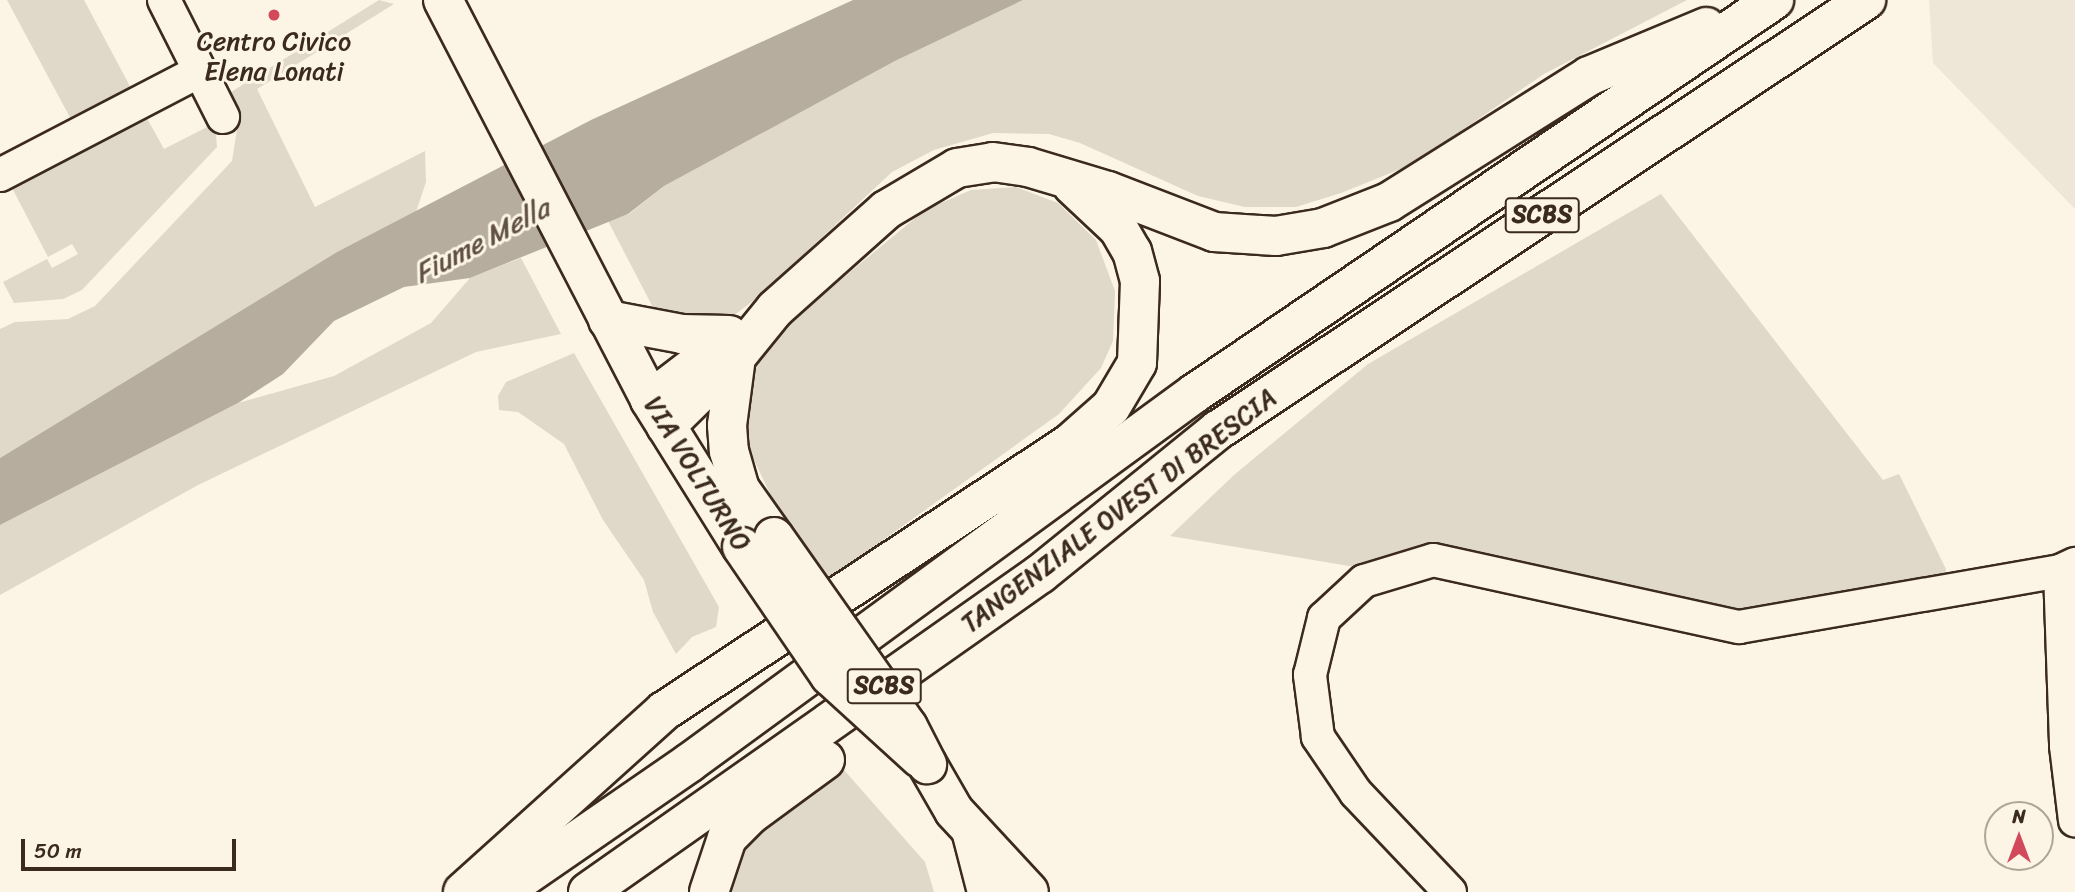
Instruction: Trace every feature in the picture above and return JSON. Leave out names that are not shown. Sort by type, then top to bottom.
[{"type":"main road","name":"VIA VOLTURNO","points":[[443,0],[658,413],[758,542]]},
{"type":"main road","points":[[658,413],[699,365],[733,346],[886,210],[957,168],[993,162],[1066,180],[1108,191],[1214,232],[1276,236],[1323,228],[1389,202],[1589,76],[1769,0]]},
{"type":"main road","name":"TANGENZIALE OVEST DI BRESCIA","points":[[502,892],[689,763],[1195,393],[1774,0]]},
{"type":"main road","name":"TANGENZIALE OVEST DI BRESCIA","points":[[588,892],[1040,574],[1218,430],[1866,0]]},
{"type":"main road","points":[[463,892],[664,711],[1068,445],[1111,407],[1137,363],[1140,281],[1132,252],[1118,228],[1066,180]]},
{"type":"main road","points":[[606,317],[733,346]]},
{"type":"main road","points":[[733,346],[727,425],[729,451],[758,542],[908,727],[954,811],[1028,892]]},
{"type":"main road","points":[[709,892],[727,838],[750,815],[1028,614],[1150,517],[1218,430]]},
{"type":"main road","points":[[971,830],[987,892]]},
{"type":"street","points":[[164,0],[223,117]]},
{"type":"street","points":[[0,176],[200,71]]},
{"type":"street","points":[[1450,892],[1356,793],[1318,737],[1310,675],[1324,618],[1364,581],[1433,560],[1739,627],[2067,567],[2075,820]]},
{"type":"shaded area","points":[[7,0],[84,0],[133,92],[73,123]]},
{"type":"shaded area","points":[[379,0],[394,4],[257,89],[315,207],[425,151],[426,182],[416,212],[337,252],[0,458],[0,329],[15,322],[68,319],[95,306],[232,161],[237,129],[223,97]]},
{"type":"shaded area","points":[[1023,0],[1687,0],[1544,74],[1413,164],[1341,193],[1296,207],[1245,207],[1198,196],[1080,143],[1049,134],[993,133],[934,150],[892,172],[757,298],[729,319],[659,319],[608,221],[629,214],[664,186],[895,61]]},
{"type":"shaded area","points":[[1929,0],[2075,0],[2075,209],[1933,63]]},
{"type":"shaded area","points":[[144,113],[164,149],[215,123],[217,147],[82,290],[63,299],[14,303],[3,282],[47,259],[52,268],[78,254],[72,244],[48,257],[10,184]]},
{"type":"shaded area","points":[[1016,187],[1058,203],[1096,240],[1115,291],[1113,341],[1101,368],[1059,414],[826,581],[773,500],[748,447],[744,426],[751,375],[760,355],[780,330],[925,210],[971,190]]},
{"type":"shaded area","points":[[1661,194],[1883,480],[1899,474],[1946,569],[1943,582],[1754,615],[1433,552],[1361,568],[1170,536],[1234,475],[1368,364]]},
{"type":"shaded area","points":[[521,258],[561,334],[476,352],[198,485],[0,595],[0,525],[238,403],[334,376],[431,323],[470,278]]},
{"type":"shaded area","points":[[574,353],[719,607],[716,627],[692,637],[676,654],[653,612],[644,580],[603,520],[564,444],[518,412],[499,410],[498,396],[506,382]]},
{"type":"shaded area","points":[[844,770],[925,862],[934,892],[722,892],[747,838]]},
{"type":"water","name":"Fiume Mella","points":[[853,0],[1023,0],[895,61],[664,186],[628,214],[470,278],[404,287],[334,321],[283,374],[238,403],[0,525],[0,458],[337,252],[591,120]]},
{"type":"place","name":"Centro Civico Elena Lonati","points":[[274,15]]}]
